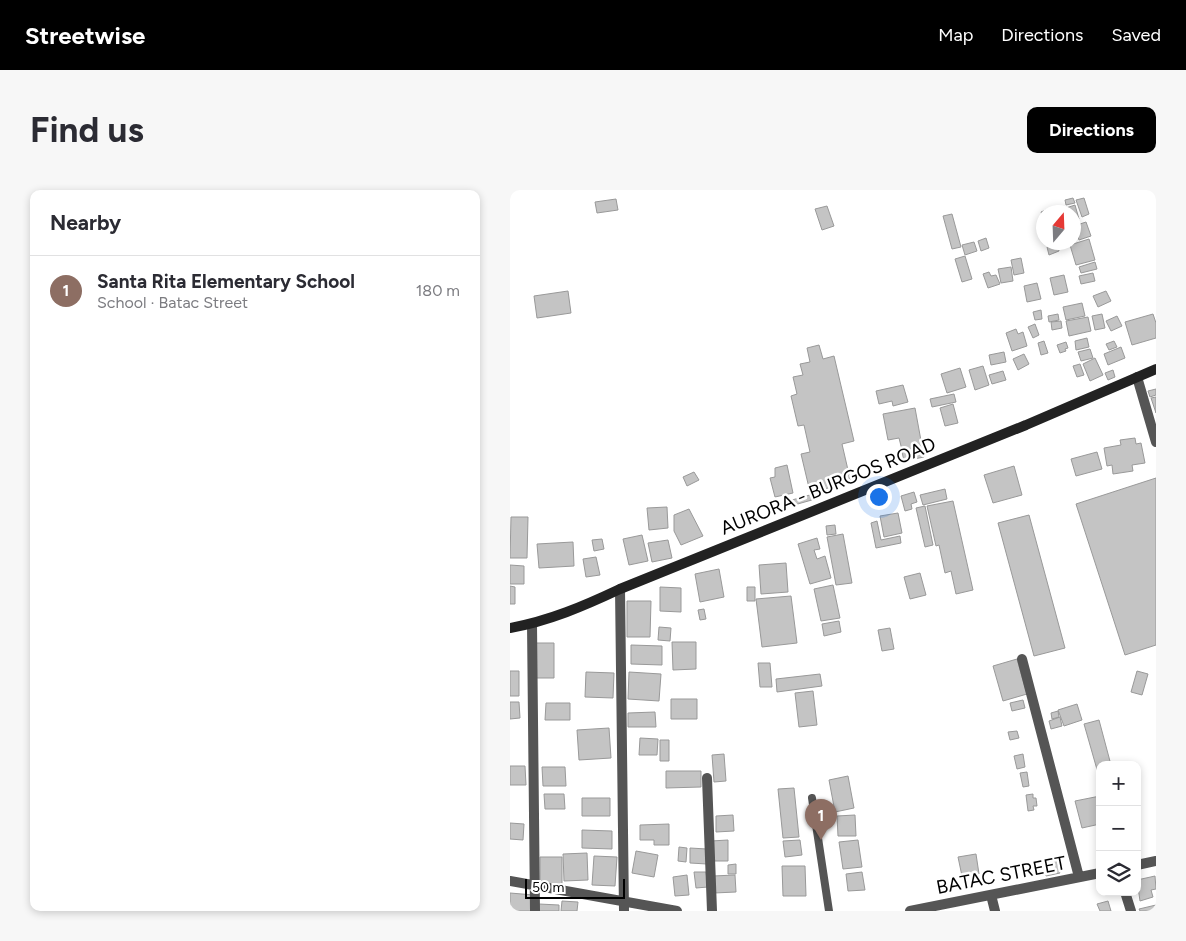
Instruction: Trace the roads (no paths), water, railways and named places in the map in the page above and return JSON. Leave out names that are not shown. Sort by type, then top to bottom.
[{"type":"main road","name":"AURORA - BURGOS ROAD","points":[[510,628],[532,624],[580,608],[620,589],[1026,425],[1156,369]]},
{"type":"street","points":[[1137,377],[1156,442]]},
{"type":"street","points":[[620,589],[624,906]]},
{"type":"street","points":[[532,624],[535,911]]},
{"type":"street","points":[[1022,659],[1079,877]]},
{"type":"street","points":[[707,778],[712,911]]},
{"type":"street","points":[[1141,864],[1156,861]]},
{"type":"street","name":"BATAC STREET","points":[[910,911],[1096,874]]},
{"type":"street","points":[[510,881],[624,906],[677,911]]},
{"type":"street","points":[[991,895],[995,911]]},
{"type":"street","points":[[1126,896],[1131,911]]},
{"type":"lane","points":[[812,798],[829,911]]},
{"type":"place","name":"Santa Rita Elementary School","points":[[821,840]]}]
